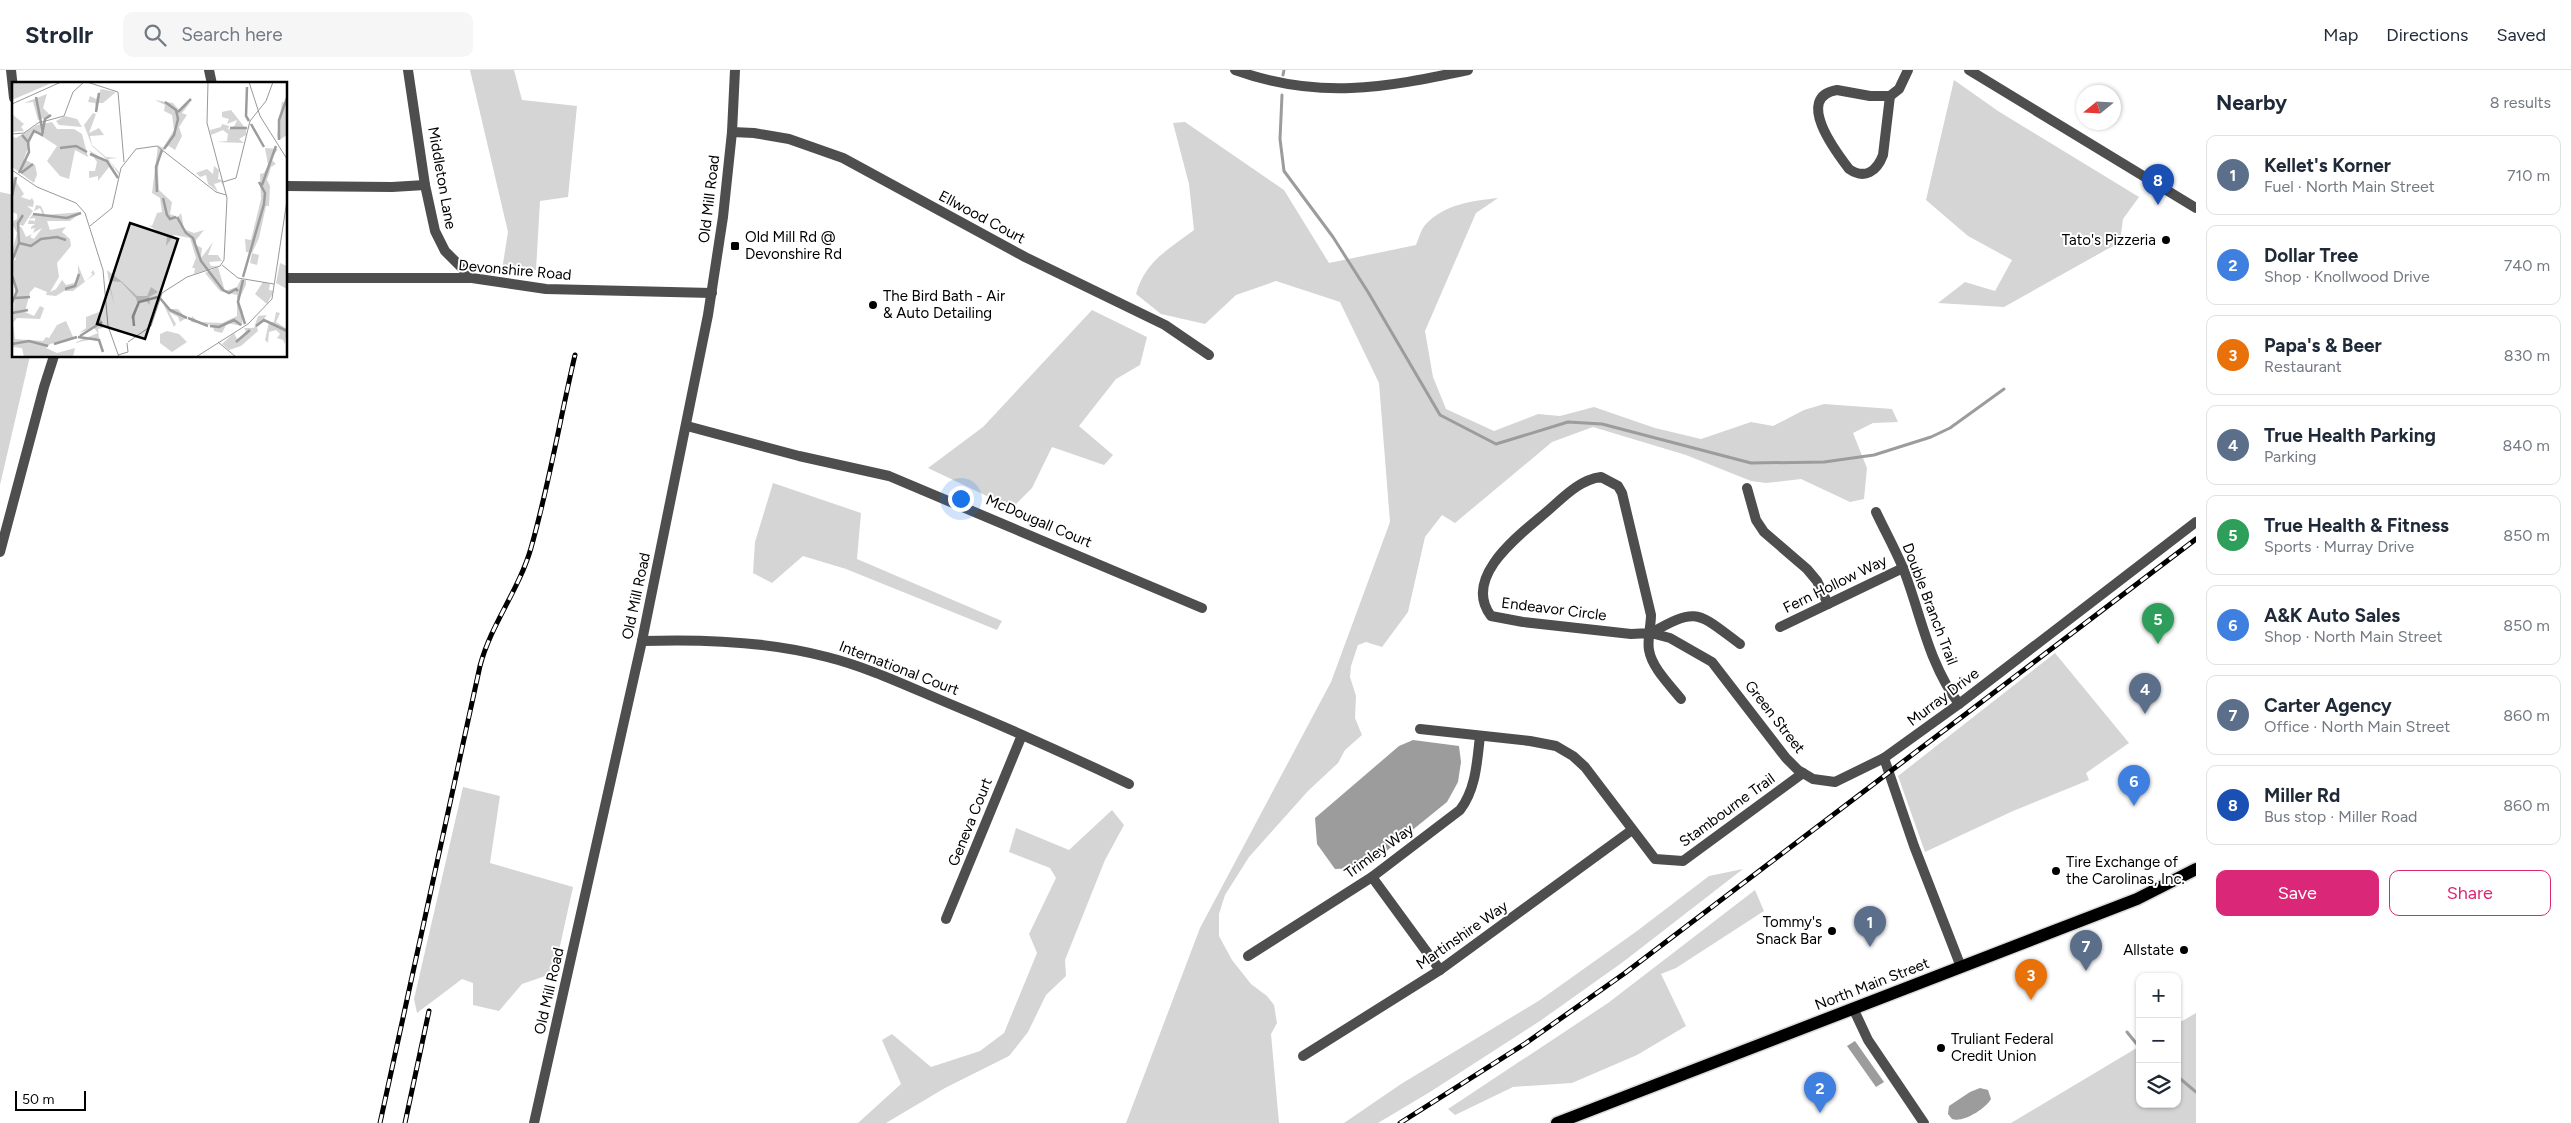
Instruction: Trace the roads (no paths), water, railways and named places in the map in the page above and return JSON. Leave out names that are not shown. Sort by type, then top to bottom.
[{"type":"main road","name":"North Main Street","points":[[1557,1123],[2137,899],[2196,869]]},
{"type":"street","name":"Middleton Lane","points":[[408,70],[425,185],[439,241],[445,251],[472,278]]},
{"type":"street","name":"Old Mill Road","points":[[534,1123],[642,640],[687,426],[712,293],[732,132],[736,70]]},
{"type":"street","points":[[1235,70],[1278,83],[1344,90],[1405,84],[1448,72],[1468,70]]},
{"type":"street","points":[[1890,96],[1883,155],[1880,164],[1870,173],[1853,172],[1844,162],[1819,120],[1817,112],[1818,103],[1828,93],[1837,90],[1870,96],[1890,96],[1899,89],[1908,70]]},
{"type":"street","points":[[1969,70],[2196,208]]},
{"type":"street","name":"Ellwood Court","points":[[732,132],[754,133],[789,139],[844,158],[1025,257],[1165,325],[1209,356]]},
{"type":"street","points":[[288,186],[392,187],[425,185]]},
{"type":"street","name":"Devonshire Road","points":[[288,278],[472,278],[560,290],[712,293]]},
{"type":"street","points":[[0,552],[53,358]]},
{"type":"street","name":"McDougall Court","points":[[687,426],[799,456],[889,476],[1084,556],[1202,608]]},
{"type":"street","name":"Endeavor Circle","points":[[1602,477],[1618,486],[1622,493],[1651,615],[1651,633],[1632,634],[1523,622],[1491,616],[1486,609],[1482,597],[1490,569],[1511,542],[1582,482],[1602,477]]},
{"type":"street","points":[[1747,488],[1756,520],[1764,532],[1807,569],[1817,581],[1828,604]]},
{"type":"street","name":"Double Branch Trail","points":[[1876,512],[1903,568],[1932,657],[1946,688],[1959,704]]},
{"type":"street","name":"Murray Drive","points":[[1884,758],[1959,704],[2196,522]]},
{"type":"street","name":"Fern Hollow Way","points":[[1780,627],[1903,568]]},
{"type":"street","points":[[1680,699],[1653,662],[1649,650],[1651,633],[1680,616],[1692,615],[1714,624],[1740,644]]},
{"type":"street","name":"Green Street","points":[[1651,633],[1670,638],[1712,662],[1786,758],[1803,773],[1822,782],[1835,782],[1884,758]]},
{"type":"street","name":"International Court","points":[[642,640],[739,644],[825,656],[872,672],[1129,784]]},
{"type":"street","name":"Stambourne Trail","points":[[1420,729],[1530,741],[1556,746],[1573,756],[1585,767],[1655,860],[1683,861],[1803,773]]},
{"type":"street","name":"Geneva Court","points":[[946,920],[1022,736]]},
{"type":"street","name":"Trimley Way","points":[[1248,956],[1372,876],[1460,810],[1467,801],[1475,777],[1480,736]]},
{"type":"street","points":[[1884,758],[1914,846],[1961,967]]},
{"type":"street","name":"Martinshire Way","points":[[1304,1056],[1440,970],[1632,830]]},
{"type":"street","points":[[1372,876],[1440,970]]},
{"type":"street","points":[[1854,1008],[1868,1040],[1924,1123]]},
{"type":"waterway","points":[[1283,75],[1284,70]]},
{"type":"waterway","points":[[1282,95],[1280,139],[1284,171],[1333,237],[1368,292],[1440,415],[1496,444],[1568,422],[1602,424],[1751,463],[1824,462],[1874,455],[1931,437],[1950,428],[2004,389]]},
{"type":"waterway","points":[[2127,1032],[2136,1043]]},
{"type":"waterway","points":[[2181,1079],[2196,1092]]},
{"type":"railway","points":[[380,1123],[480,666],[491,636],[520,578],[531,548],[549,476],[575,355]]},
{"type":"railway","points":[[1400,1123],[1526,1043],[1625,973],[2196,539]]},
{"type":"railway","points":[[405,1123],[429,1011]]},
{"type":"place","name":"Miller Rd","points":[[2158,205]]},
{"type":"place","name":"Tato's Pizzeria","points":[[2166,240]]},
{"type":"place","name":"Old Mill Rd @ Devonshire Rd","points":[[735,246]]},
{"type":"place","name":"The Bird Bath - Air & Auto Detailing","points":[[873,305]]},
{"type":"place","name":"True Health & Fitness","points":[[2158,644]]},
{"type":"place","name":"True Health Parking","points":[[2145,714]]},
{"type":"place","name":"A&K Auto Sales","points":[[2134,806]]},
{"type":"place","name":"Tire Exchange of the Carolinas, Inc.","points":[[2056,871]]},
{"type":"place","name":"Tommy's Snack Bar","points":[[1832,931]]},
{"type":"place","name":"Kellet's Korner","points":[[1870,947]]},
{"type":"place","name":"Allstate","points":[[2184,950]]},
{"type":"place","name":"Carter Agency","points":[[2086,971]]},
{"type":"place","name":"Papa's & Beer","points":[[2031,1000]]},
{"type":"place","name":"Truliant Federal Credit Union","points":[[1941,1048]]},
{"type":"place","name":"Dollar Tree","points":[[1820,1113]]}]
